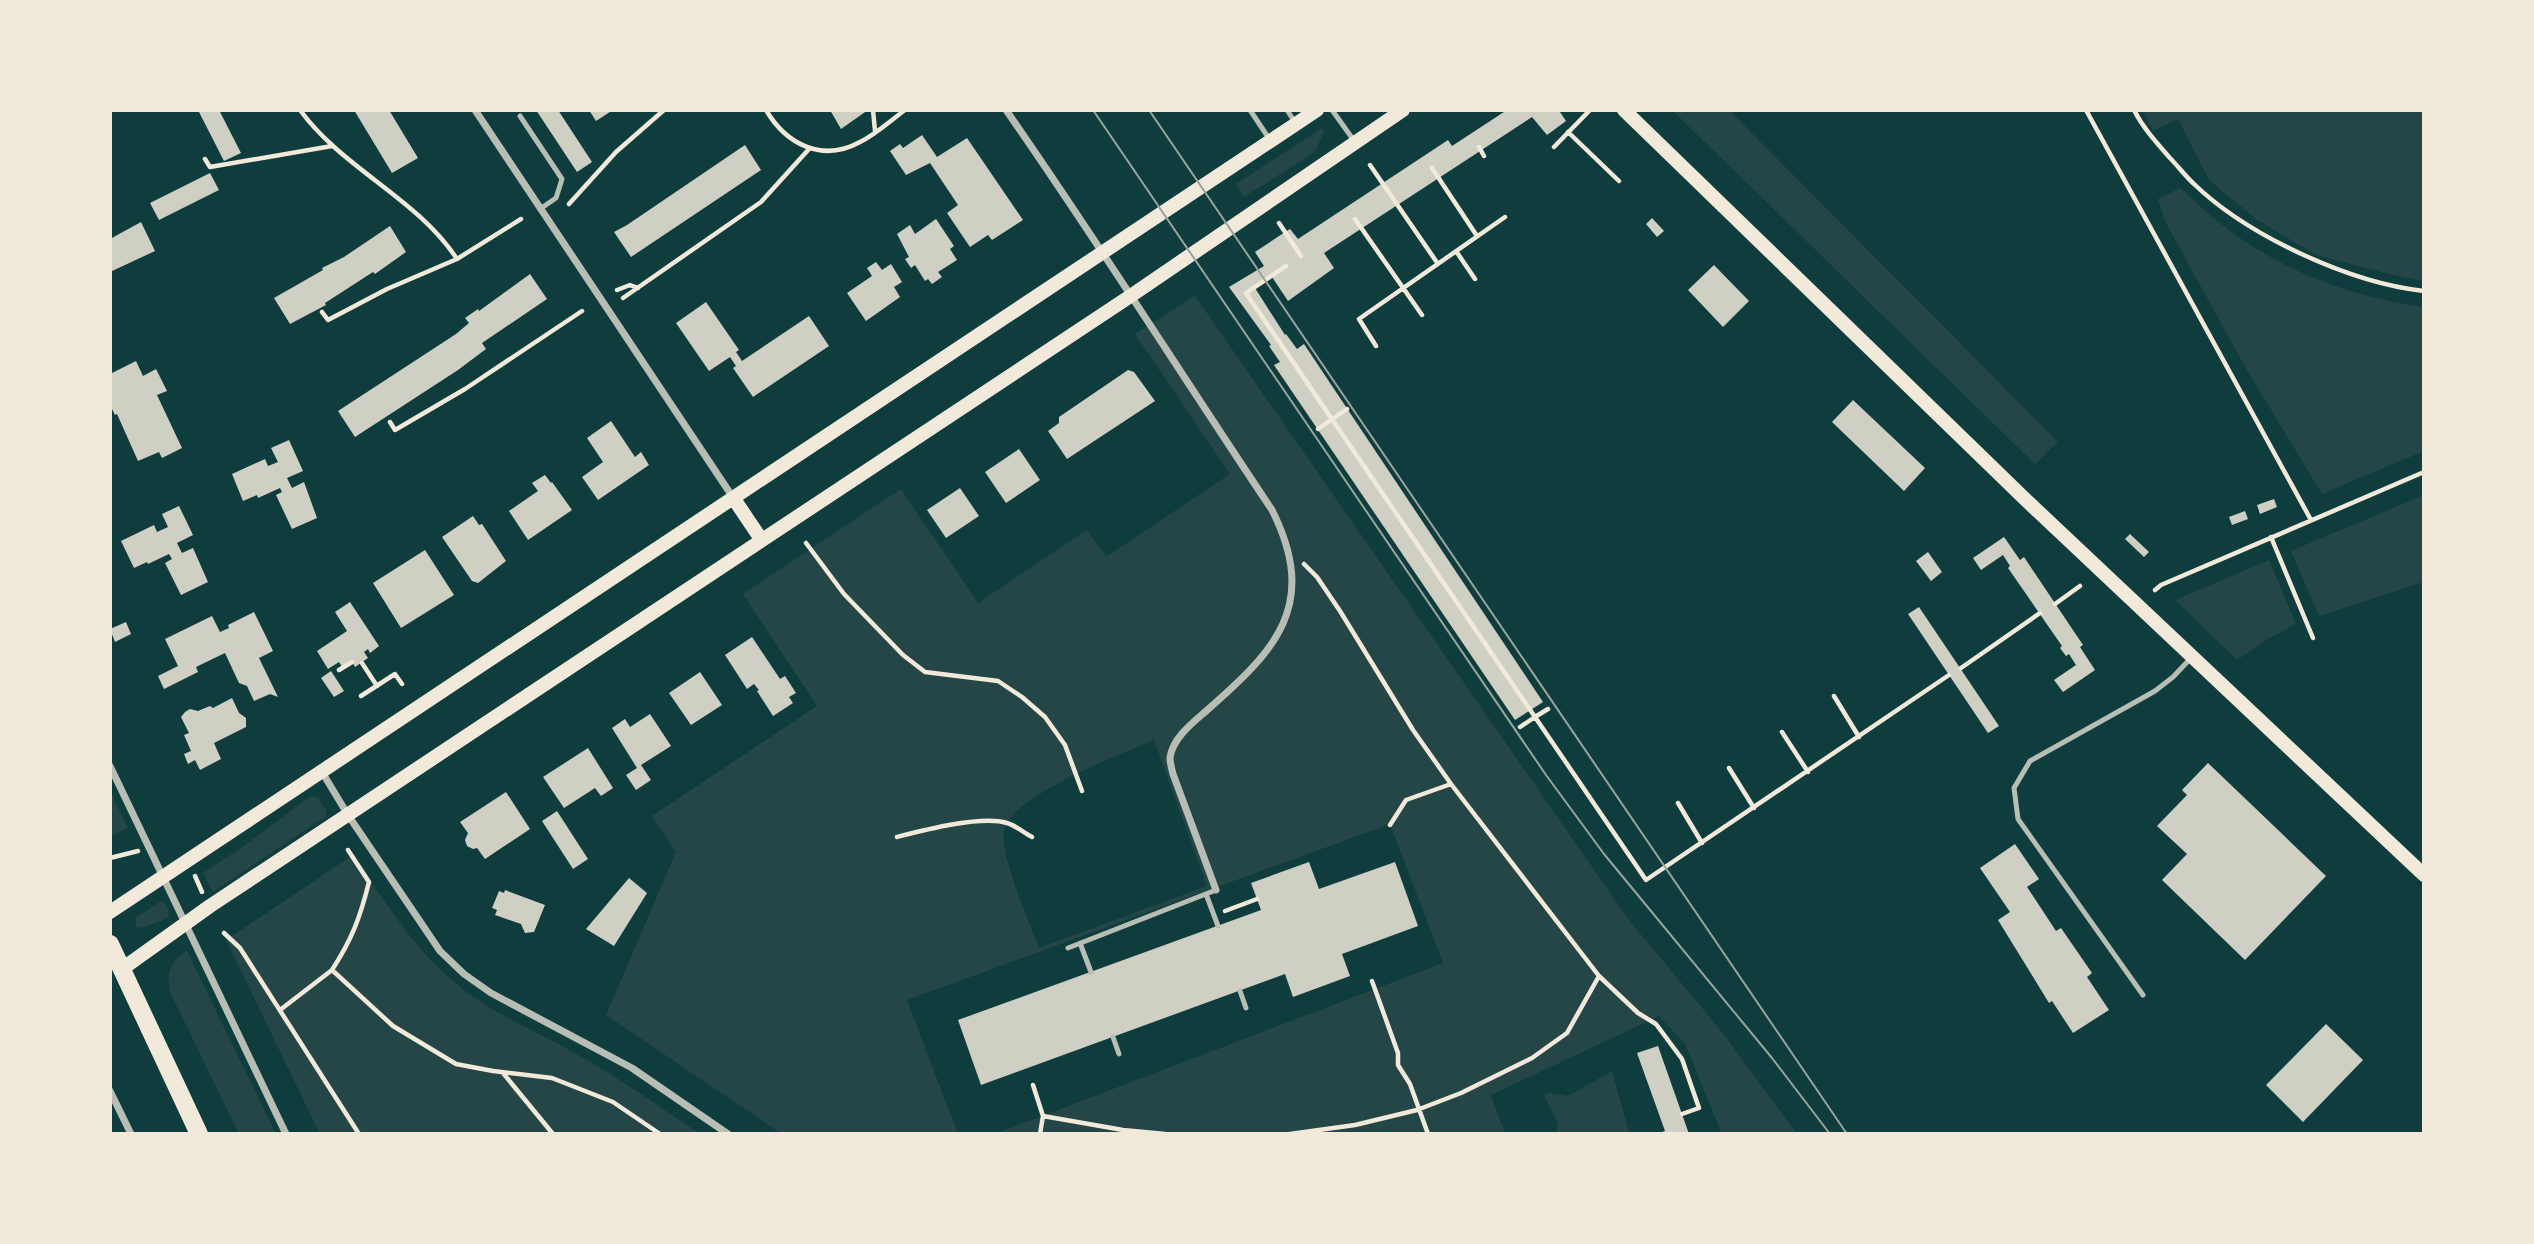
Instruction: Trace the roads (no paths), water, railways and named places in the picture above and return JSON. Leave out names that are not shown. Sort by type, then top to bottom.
[{"type":"main road","points":[[110,912],[1317,110]]},
{"type":"main road","points":[[116,969],[1264,207],[1403,110]]},
{"type":"main road","points":[[1624,110],[2191,658],[2424,875]]},
{"type":"main road","points":[[734,499],[761,539]]},
{"type":"main road","points":[[110,944],[116,969],[199,1134]]},
{"type":"street","points":[[475,110],[734,499]]},
{"type":"street","points":[[1006,110],[1132,295],[1160,344],[1272,510],[1282,530],[1290,559],[1289,609],[1279,636],[1253,670],[1187,727],[1175,744],[1170,758],[1173,774],[1216,890]]},
{"type":"street","points":[[110,766],[286,1134]]},
{"type":"street","points":[[321,771],[440,951],[464,974],[491,993],[632,1068],[728,1134]]},
{"type":"street","points":[[110,1091],[131,1134]]},
{"type":"lane","points":[[1250,110],[1270,141]]},
{"type":"lane","points":[[1287,110],[1296,124]]},
{"type":"lane","points":[[1332,110],[1355,142]]},
{"type":"lane","points":[[520,116],[562,179],[556,198],[540,209]]},
{"type":"lane","points":[[2143,995],[2018,819],[2014,788],[2030,761],[2155,691],[2174,677],[2191,658]]},
{"type":"lane","points":[[1068,948],[1216,890]]},
{"type":"lane","points":[[1206,894],[1217,926]]},
{"type":"lane","points":[[1080,943],[1091,972]]},
{"type":"lane","points":[[1240,991],[1246,1008]]},
{"type":"lane","points":[[1113,1037],[1119,1054]]},
{"type":"tram line","points":[[1093,110],[1546,775],[1604,854],[1772,1058],[1830,1134]]},
{"type":"tram line","points":[[1149,110],[1847,1134]]}]
